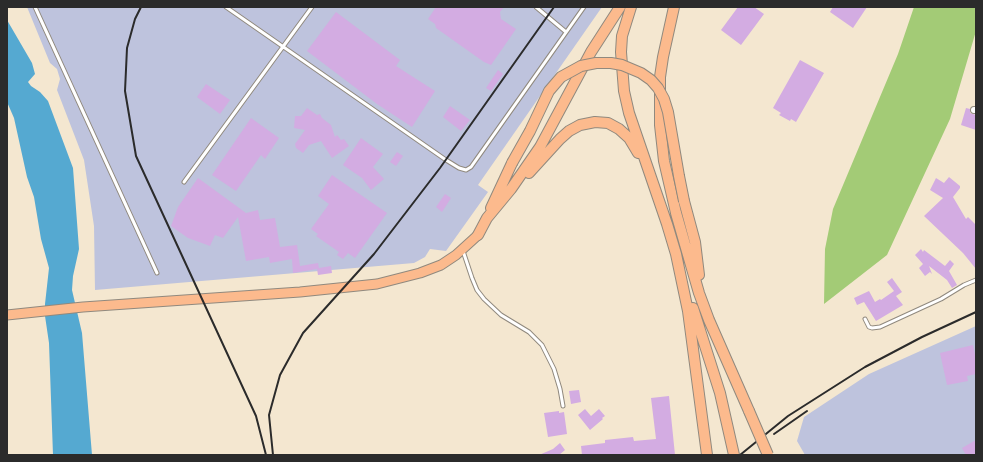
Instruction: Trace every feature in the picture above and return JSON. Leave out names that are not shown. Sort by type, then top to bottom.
[{"type":"highway","points":[[487,218],[511,189],[540,147],[591,52],[620,7]]},
{"type":"highway","points":[[631,7],[622,36],[621,52],[624,91],[629,113],[656,191],[720,393],[734,455]]},
{"type":"highway","points":[[674,7],[660,77],[661,140],[664,161],[676,212],[699,293],[709,320],[768,455]]},
{"type":"highway","points":[[478,235],[512,163],[530,131],[549,91],[561,77],[581,66],[596,63],[622,65],[646,76],[658,88],[664,98],[668,112],[684,201],[698,257],[699,293]]},
{"type":"highway","points":[[478,235],[560,139],[569,131],[580,125],[595,122],[608,123],[619,129],[629,138],[656,191]]},
{"type":"highway","points":[[676,254],[688,311],[706,452]]},
{"type":"main road","points":[[7,315],[83,306],[300,292],[377,284],[432,269],[448,261],[463,250],[478,235]]},
{"type":"lane","points":[[35,7],[157,273]]},
{"type":"lane","points":[[226,7],[446,160],[459,168],[466,170],[471,167],[584,7]]},
{"type":"lane","points":[[184,182],[312,7]]},
{"type":"lane","points":[[536,7],[566,32]]},
{"type":"lane","points":[[463,250],[477,290],[484,299],[501,314],[529,332],[542,345],[554,369],[563,406]]},
{"type":"lane","points":[[865,319],[869,327],[880,327],[941,299],[964,285],[976,280]]},
{"type":"shaded area","points":[[27,7],[602,7],[478,185],[488,192],[446,251],[430,249],[425,257],[414,263],[95,290],[94,226],[84,160],[57,90],[60,79],[57,69],[50,63]]},
{"type":"shaded area","points":[[976,326],[976,455],[805,455],[797,441],[804,417],[869,374]]},
{"type":"green space","points":[[914,7],[976,7],[976,31],[950,119],[887,255],[824,304],[825,249],[833,209],[898,54]]},
{"type":"water","points":[[7,20],[32,63],[35,74],[28,82],[48,101],[73,168],[79,249],[73,276],[72,290],[82,333],[92,455],[53,455],[49,343],[45,316],[49,268],[41,239],[34,197],[27,177],[14,118],[7,102]]},
{"type":"building","points":[[436,7],[504,7],[500,12],[501,19],[516,29],[491,65],[484,62],[436,28],[435,24],[428,19]]},
{"type":"building","points":[[738,7],[754,7],[764,14],[741,45],[721,30]]},
{"type":"building","points":[[833,7],[867,7],[853,28],[830,12]]},
{"type":"building","points":[[336,12],[400,60],[396,66],[435,91],[412,127],[377,104],[307,51]]},
{"type":"building","points":[[800,60],[824,73],[796,122],[791,119],[790,121],[779,115],[781,113],[773,108]]},
{"type":"building","points":[[498,70],[503,74],[491,91],[486,88]]},
{"type":"building","points":[[206,84],[230,100],[220,114],[197,97]]},
{"type":"building","points":[[450,106],[470,120],[461,131],[443,117]]},
{"type":"building","points":[[307,108],[317,115],[320,114],[322,118],[331,125],[335,137],[337,135],[341,140],[344,139],[349,146],[332,158],[321,141],[309,145],[303,153],[296,148],[295,144],[305,130],[294,128],[295,116],[301,116]]},
{"type":"building","points":[[966,108],[970,109],[970,113],[976,115],[976,130],[961,125]]},
{"type":"building","points":[[251,118],[279,138],[265,159],[261,155],[236,191],[212,175]]},
{"type":"building","points":[[361,138],[383,154],[373,167],[384,179],[371,190],[362,178],[343,165]]},
{"type":"building","points":[[397,152],[403,156],[396,166],[390,162]]},
{"type":"building","points":[[332,175],[387,213],[355,258],[348,253],[343,259],[337,255],[339,252],[316,236],[318,234],[311,229],[329,204],[318,196]]},
{"type":"building","points":[[949,177],[960,186],[953,197],[966,219],[968,217],[976,225],[976,269],[963,253],[924,216],[943,198],[930,190],[936,178],[944,183]]},
{"type":"building","points":[[198,178],[246,213],[258,210],[260,220],[275,218],[280,247],[297,245],[300,266],[318,263],[319,268],[331,266],[332,273],[318,275],[317,269],[293,273],[292,259],[270,263],[269,257],[246,261],[238,217],[223,238],[215,235],[210,246],[188,238],[171,226],[178,207]]},
{"type":"building","points":[[445,194],[451,198],[442,212],[436,207]]},
{"type":"building","points":[[921,249],[923,252],[924,250],[945,266],[950,260],[954,264],[949,271],[957,285],[952,288],[947,280],[929,266],[932,274],[930,272],[925,276],[919,268],[923,264],[915,255]]},
{"type":"building","points":[[892,278],[902,292],[896,296],[903,305],[876,321],[864,302],[857,305],[854,298],[869,291],[875,302],[880,299],[881,300],[894,291],[887,282]]},
{"type":"building","points":[[973,345],[976,359],[976,374],[967,376],[968,381],[947,385],[940,353]]},
{"type":"building","points":[[579,390],[581,402],[571,404],[569,391]]},
{"type":"building","points":[[669,396],[675,455],[582,455],[581,446],[605,443],[605,440],[633,437],[634,441],[656,439],[651,398]]},
{"type":"building","points":[[585,409],[591,416],[599,409],[605,416],[590,430],[578,415]]},
{"type":"building","points":[[559,411],[559,413],[564,412],[567,434],[548,437],[544,413]]},
{"type":"building","points":[[976,440],[976,455],[966,455],[962,448]]},
{"type":"building","points":[[560,443],[565,450],[559,455],[539,455],[553,449]]},
{"type":"railway","points":[[141,7],[135,19],[127,48],[125,91],[136,156],[256,416],[266,455]]},
{"type":"railway","points":[[273,455],[269,415],[280,375],[303,333],[374,254],[440,168],[554,7]]},
{"type":"railway","points":[[740,455],[788,416],[865,367],[922,337],[976,312]]},
{"type":"railway","points":[[774,434],[807,411]]}]
